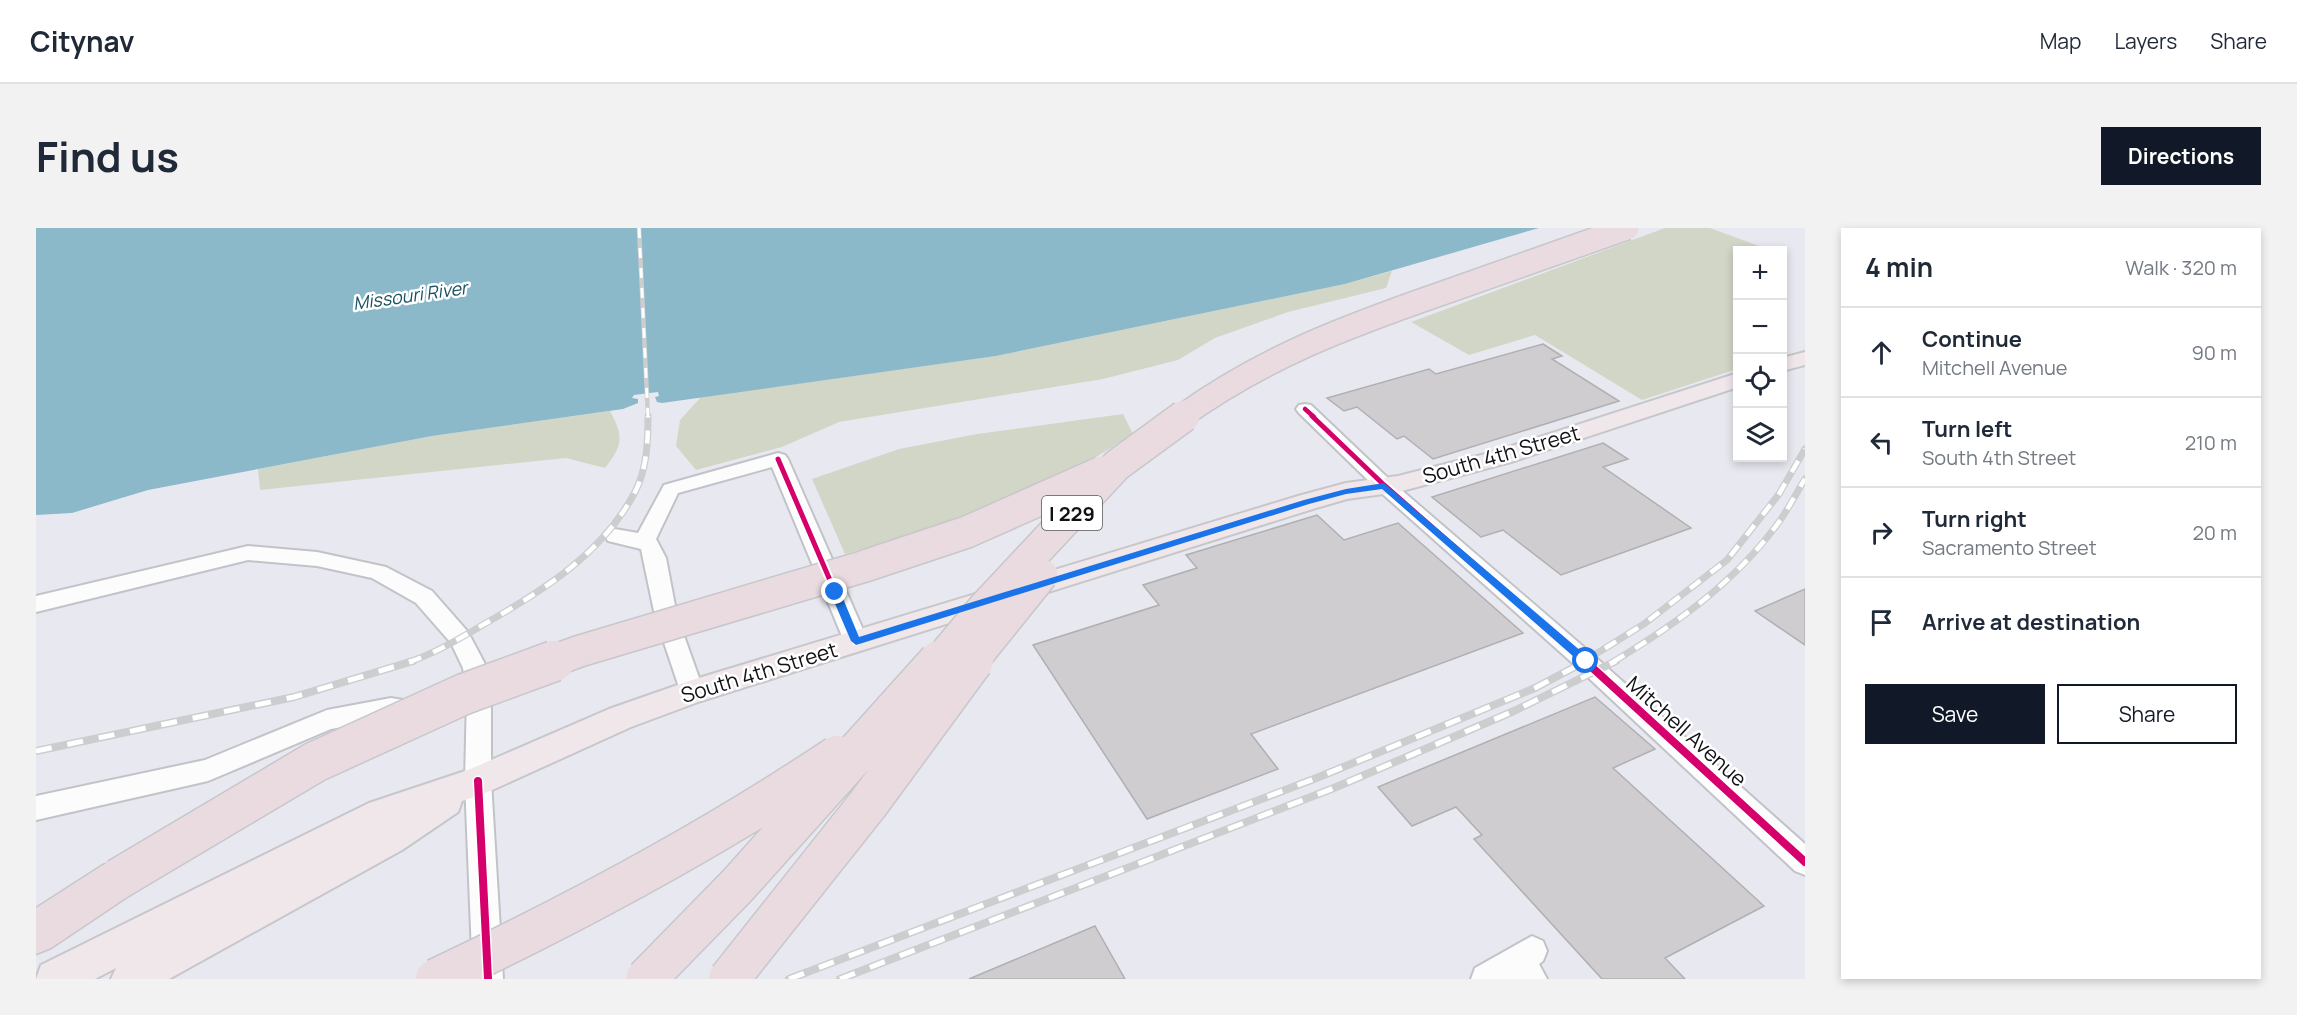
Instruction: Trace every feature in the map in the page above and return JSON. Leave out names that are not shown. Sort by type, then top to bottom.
[{"type":"highway","name":"I 229","points":[[646,979],[737,886],[930,672],[984,607],[1117,465],[1209,397],[1258,367],[1306,344],[1360,322],[1627,228]]},
{"type":"highway","name":"I 229","points":[[729,979],[868,804],[1022,597],[1130,472],[1208,397],[1258,367],[1304,344],[1627,228]]},
{"type":"highway","points":[[36,933],[118,879],[315,762],[464,694],[580,651],[862,567],[967,532],[1117,465]]},
{"type":"highway","points":[[436,979],[623,888],[737,822],[972,662]]},
{"type":"main road","points":[[1787,363],[1805,357]]},
{"type":"main road","name":"South 4th Street","points":[[478,780],[620,718],[692,692],[1307,502],[1346,491],[1384,486],[1502,457],[1733,381]]},
{"type":"main road","points":[[55,979],[381,814],[478,780]]},
{"type":"main road","points":[[131,979],[390,839],[478,780]]},
{"type":"street","name":"Mitchell Avenue","points":[[1305,409],[1384,486],[1586,661],[1805,862]]},
{"type":"street","points":[[645,542],[664,499],[671,489],[778,459],[856,641]]},
{"type":"street","points":[[615,536],[650,545],[655,558],[666,616],[692,692]]},
{"type":"street","points":[[36,604],[248,553],[317,559],[378,572],[424,597],[460,638],[475,668],[479,695],[478,780],[488,979]]},
{"type":"street","points":[[36,808],[208,770],[327,720],[391,708],[479,717]]},
{"type":"street","points":[[36,823],[67,802]]},
{"type":"street","points":[[1486,979],[1527,964]]},
{"type":"green space","points":[[1665,228],[1710,228],[1759,246],[1733,246],[1733,370],[1642,400],[1535,335],[1469,355],[1411,322]]},
{"type":"green space","points":[[1392,271],[1386,288],[1288,312],[1215,338],[1178,360],[1103,379],[839,422],[782,447],[696,470],[676,446],[680,420],[701,397],[996,356],[1345,284]]},
{"type":"green space","points":[[610,411],[618,428],[620,441],[605,468],[566,458],[260,490],[258,469],[432,436]]},
{"type":"green space","points":[[1123,414],[1133,434],[1051,485],[973,516],[845,554],[812,479],[899,449],[977,434]]},
{"type":"water","name":"Missouri River","points":[[36,228],[1539,228],[1345,284],[996,356],[662,403],[657,402],[655,397],[659,396],[658,392],[634,395],[632,398],[638,399],[638,403],[623,409],[432,436],[148,490],[72,513],[36,515]]},
{"type":"building","points":[[1543,344],[1562,356],[1552,359],[1619,401],[1433,459],[1404,436],[1397,439],[1357,407],[1344,411],[1327,398],[1429,369],[1436,374]]},
{"type":"building","points":[[1603,443],[1628,459],[1603,467],[1691,528],[1561,575],[1503,530],[1481,537],[1432,497]]},
{"type":"building","points":[[1317,515],[1344,540],[1398,523],[1523,633],[1251,734],[1278,769],[1147,819],[1033,645],[1159,605],[1143,585],[1197,568],[1186,555]]},
{"type":"building","points":[[1805,589],[1805,645],[1755,611]]},
{"type":"building","points":[[1595,697],[1655,749],[1613,768],[1764,906],[1665,958],[1685,979],[1602,979],[1474,839],[1482,835],[1456,807],[1412,826],[1378,787]]},
{"type":"building","points":[[1095,926],[1125,979],[969,979]]},
{"type":"railway","points":[[639,228],[648,417]]},
{"type":"railway","points":[[409,662],[449,644],[508,610],[550,583],[589,552],[622,514],[639,483],[646,455],[648,417]]},
{"type":"railway","points":[[1583,662],[1644,624],[1727,560],[1779,494],[1805,449]]},
{"type":"railway","points":[[1613,662],[1680,618],[1741,567],[1780,521],[1805,479]]},
{"type":"railway","points":[[36,751],[294,697],[413,661]]},
{"type":"railway","points":[[789,979],[1319,777],[1535,688],[1586,661]]},
{"type":"railway","points":[[840,979],[1334,788],[1514,711],[1616,661]]},
{"type":"cycle path","points":[[1305,409],[1384,485],[1585,661],[1805,862]]},
{"type":"cycle path","points":[[778,459],[856,641]]},
{"type":"cycle path","points":[[478,781],[488,979]]},
{"type":"route","points":[[835,592],[856,641],[1307,502],[1346,491],[1384,486],[1586,661]]}]
